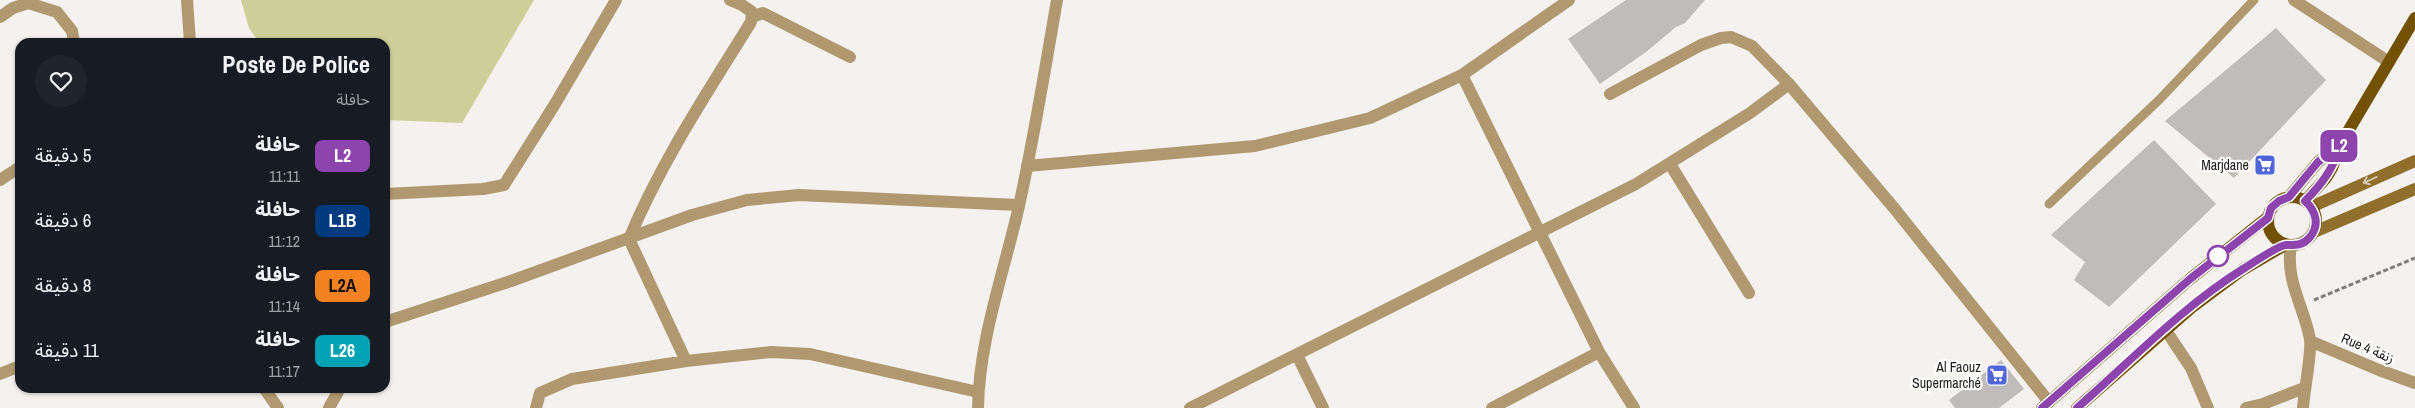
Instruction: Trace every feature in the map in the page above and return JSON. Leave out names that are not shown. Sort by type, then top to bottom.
[{"type":"main road","points":[[2308,204],[2329,173],[2340,145],[2415,18]]},
{"type":"main road","points":[[2288,245],[2271,235],[2268,227],[2268,218],[2271,208],[2279,201],[2289,197],[2318,162],[2340,145]]},
{"type":"main road","points":[[2289,197],[2308,204],[2415,161]]},
{"type":"main road","points":[[2314,232],[2415,189]]},
{"type":"main road","points":[[2077,408],[2165,329],[2242,270],[2288,245],[2300,244],[2308,240],[2314,232],[2316,223],[2308,204]]},
{"type":"main road","points":[[2045,405],[2190,279],[2268,218]]},
{"type":"street","points":[[187,0],[190,38]]},
{"type":"street","points":[[390,194],[483,189],[504,185],[555,104],[616,0]]},
{"type":"street","points":[[686,361],[629,239],[646,199],[680,137],[751,22],[752,17],[749,8],[730,0]]},
{"type":"street","points":[[978,408],[978,392],[995,302],[1019,205],[1057,0]]},
{"type":"street","points":[[1027,166],[1255,146],[1370,118],[1462,75],[1569,0]]},
{"type":"street","points":[[2294,0],[2389,62]]},
{"type":"street","points":[[0,17],[13,8],[28,3],[57,12],[72,31],[73,38]]},
{"type":"street","points":[[752,17],[764,12],[850,57]]},
{"type":"street","points":[[1610,94],[1701,45],[1721,38],[1731,37],[1752,46],[1789,84],[1894,208],[2045,405]]},
{"type":"street","points":[[1462,75],[1599,352],[1634,408]]},
{"type":"street","points":[[1190,408],[1541,234],[1636,184],[1670,164],[1789,84]]},
{"type":"street","points":[[1670,164],[1749,293]]},
{"type":"street","points":[[0,180],[15,170]]},
{"type":"street","points":[[390,320],[511,282],[692,215],[747,200],[798,195],[1019,205]]},
{"type":"street","points":[[2288,245],[2290,274],[2310,340],[2303,408]]},
{"type":"street","points":[[2165,329],[2191,368],[2208,408]]},
{"type":"street","name":"Rue 4 زنقة","points":[[2310,340],[2379,370],[2415,383]]},
{"type":"street","points":[[536,408],[540,393],[561,382],[686,361],[771,352],[810,354],[978,392]]},
{"type":"street","points":[[1492,408],[1599,352]]},
{"type":"street","points":[[1297,355],[1323,408]]},
{"type":"street","points":[[0,374],[15,368]]},
{"type":"street","points":[[2246,408],[2263,404],[2304,388]]},
{"type":"street","points":[[268,393],[278,408]]},
{"type":"street","points":[[329,408],[337,393]]},
{"type":"lane","points":[[2050,204],[2160,100],[2254,0]]},
{"type":"path","points":[[2300,306],[2415,258]]},
{"type":"green space","points":[[241,0],[534,0],[462,123],[390,120],[390,38],[256,38],[249,28]]},
{"type":"building","points":[[1626,0],[1705,0],[1685,23],[1676,27],[1646,52],[1600,84],[1568,39]]},
{"type":"building","points":[[2276,28],[2326,80],[2234,178],[2165,121]]},
{"type":"building","points":[[2154,140],[2216,204],[2109,307],[2074,280],[2085,262],[2051,235]]},
{"type":"building","name":"Al Faouz Supermarché","points":[[2001,360],[2024,389],[1999,408],[1955,408],[1949,400]]},
{"type":"bus line","name":"L2","points":[[2042,408],[2190,279],[2268,218],[2271,208],[2279,201],[2289,197],[2318,162],[2340,145],[2337,157],[2326,178],[2305,201],[2312,207],[2316,223],[2314,232],[2308,240],[2300,244],[2285,245],[2242,270],[2165,329],[2077,408]]},
{"type":"place","name":"Marjdane","points":[[2265,165]]},
{"type":"place","name":"Al Faouz Supermarché","points":[[1997,375]]}]
